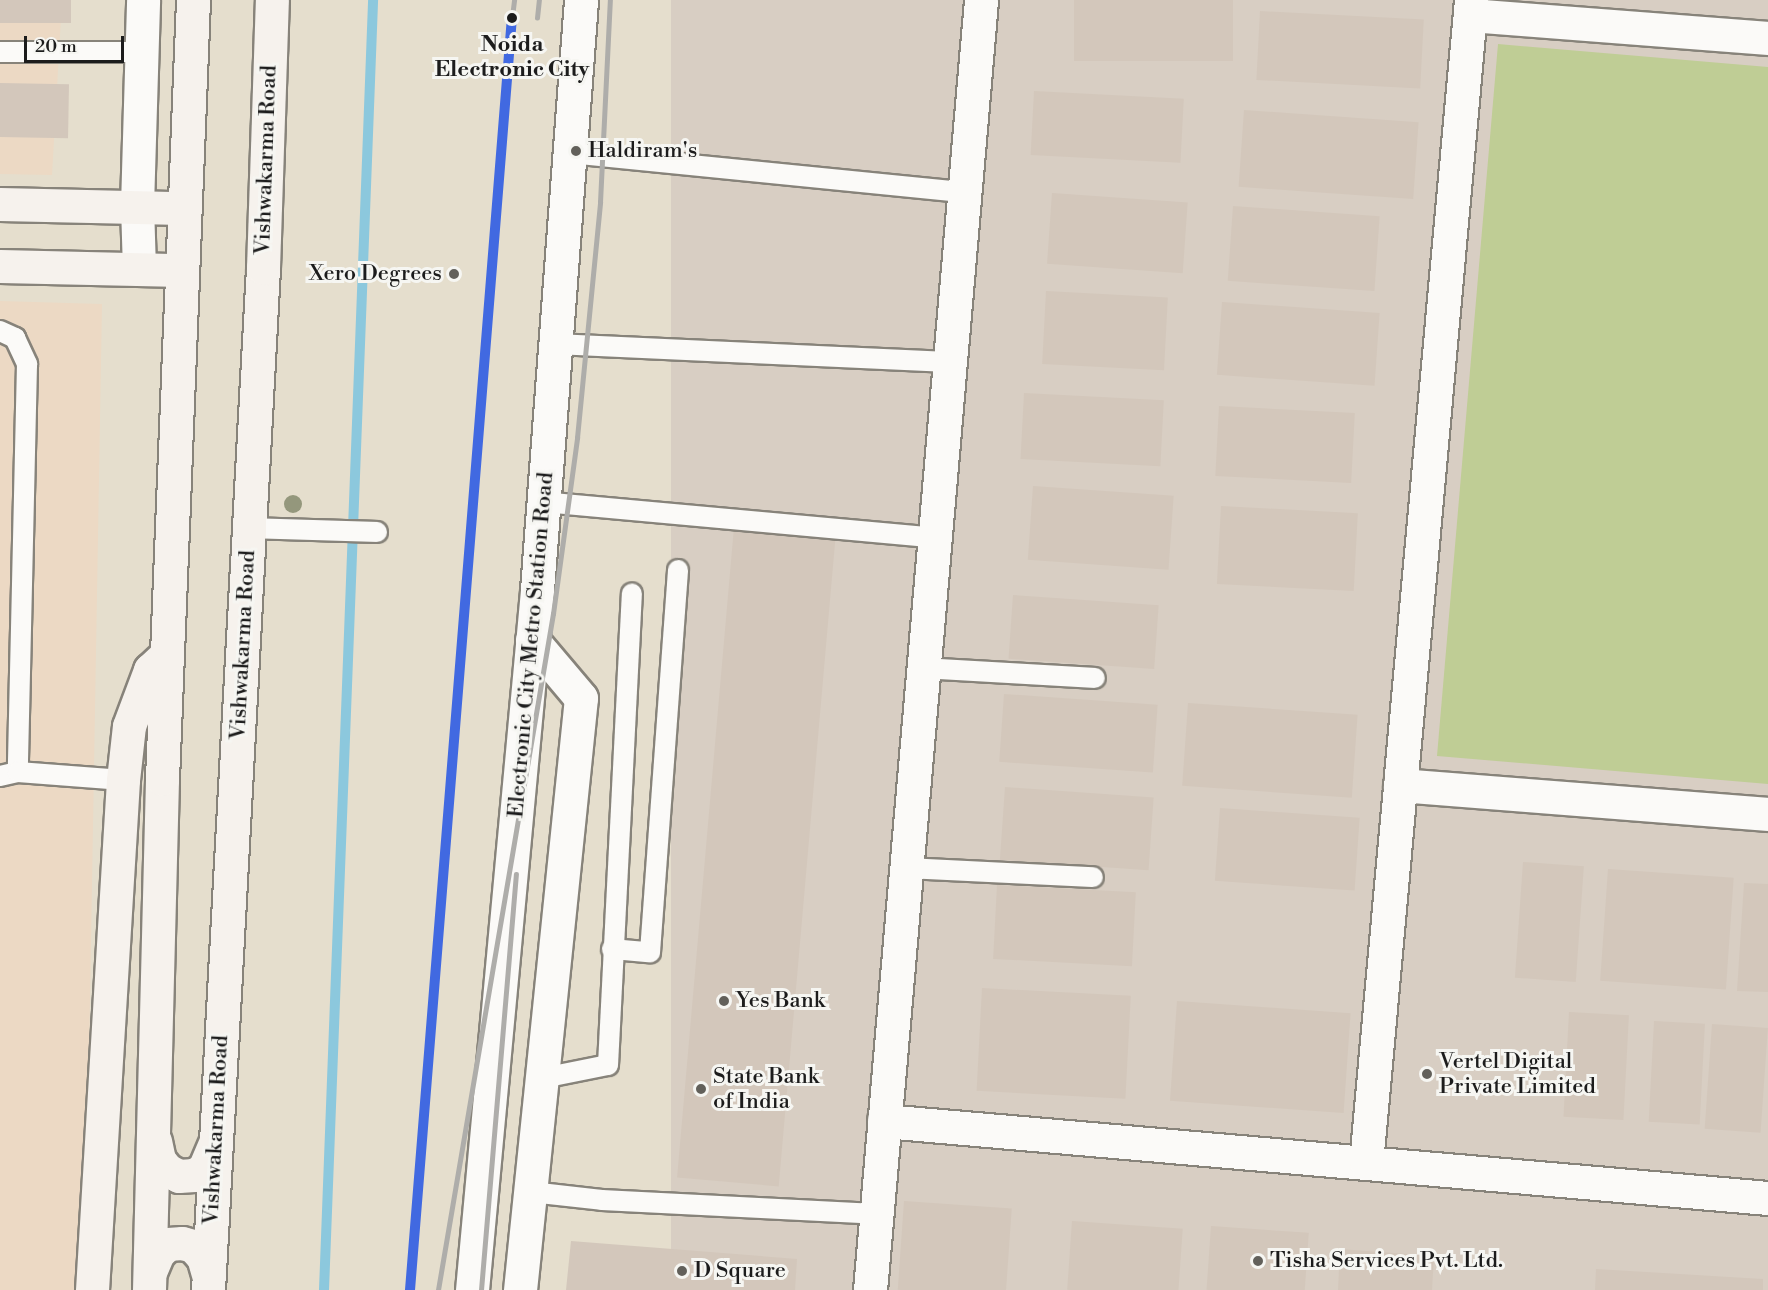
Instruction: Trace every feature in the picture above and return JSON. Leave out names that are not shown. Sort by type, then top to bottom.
[{"type":"main road","points":[[150,1281],[166,654],[182,270],[182,208],[193,0]]},
{"type":"main road","name":"Vishwakarma Road","points":[[208,1283],[249,528],[272,0]]},
{"type":"main road","points":[[0,204],[182,208]]},
{"type":"main road","points":[[0,266],[182,270]]},
{"type":"main road","points":[[92,1290],[123,780],[129,726],[150,670],[166,654]]},
{"type":"main road","points":[[155,1141],[159,1160],[166,1170],[179,1176],[194,1175],[204,1169],[215,1143]]},
{"type":"main road","points":[[150,1281],[158,1253],[168,1244],[182,1243],[193,1246],[203,1257],[208,1283]]},
{"type":"street","points":[[139,269],[137,207],[143,0]]},
{"type":"street","name":"Electronic City Metro Station Road","points":[[472,1290],[532,640],[581,0]]},
{"type":"street","points":[[870,1290],[981,0]]},
{"type":"street","points":[[1366,1163],[1470,7],[1768,38]]},
{"type":"street","points":[[520,1290],[581,698],[532,640]]},
{"type":"street","points":[[1400,785],[1768,813]]},
{"type":"street","points":[[884,1121],[1768,1198]]},
{"type":"lane","points":[[0,52],[141,52]]},
{"type":"lane","points":[[570,153],[964,192]]},
{"type":"lane","points":[[0,331],[15,338],[27,364],[9,774],[123,780]]},
{"type":"lane","points":[[554,344],[950,362]]},
{"type":"lane","points":[[543,502],[934,538]]},
{"type":"lane","points":[[249,528],[377,532]]},
{"type":"lane","points":[[612,949],[650,952],[678,570]]},
{"type":"lane","points":[[543,1078],[608,1065],[612,949],[632,594]]},
{"type":"lane","points":[[923,668],[1095,678]]},
{"type":"lane","points":[[906,868],[1093,877]]},
{"type":"lane","points":[[531,1192],[602,1200],[876,1214]]},
{"type":"shaded area","points":[[0,0],[62,0],[52,175],[0,174]]},
{"type":"shaded area","points":[[671,0],[1768,0],[1768,1290],[671,1290]]},
{"type":"shaded area","points":[[0,301],[102,304],[85,1290],[0,1290]]},
{"type":"green space","points":[[1498,44],[1768,67],[1768,784],[1437,756]]},
{"type":"building","points":[[0,0],[71,0],[71,23],[0,23]]},
{"type":"building","points":[[1074,0],[1233,0],[1233,61],[1074,61]]},
{"type":"building","points":[[1260,11],[1424,20],[1420,88],[1256,80]]},
{"type":"building","points":[[0,83],[69,84],[68,138],[0,137]]},
{"type":"building","points":[[1034,91],[1184,99],[1180,163],[1031,155]]},
{"type":"building","points":[[1244,110],[1419,122],[1413,199],[1239,187]]},
{"type":"building","points":[[1052,193],[1188,202],[1183,273],[1047,264]]},
{"type":"building","points":[[1233,206],[1380,216],[1374,291],[1228,281]]},
{"type":"building","points":[[1046,291],[1168,297],[1164,370],[1042,364]]},
{"type":"building","points":[[1222,302],[1380,313],[1375,386],[1217,375]]},
{"type":"building","points":[[1024,393],[1164,400],[1160,466],[1021,459]]},
{"type":"building","points":[[1219,406],[1355,413],[1351,483],[1215,476]]},
{"type":"building","points":[[1033,486],[1174,496],[1168,570],[1028,560]]},
{"type":"building","points":[[1221,506],[1358,513],[1354,591],[1217,584]]},
{"type":"building","points":[[734,527],[836,536],[779,1186],[677,1178]]},
{"type":"building","points":[[1013,595],[1159,605],[1154,669],[1009,659]]},
{"type":"building","points":[[1004,694],[1158,705],[1153,773],[999,762]]},
{"type":"building","points":[[1188,703],[1358,715],[1352,798],[1182,786]]},
{"type":"building","points":[[1005,787],[1154,797],[1149,870],[1000,860]]},
{"type":"building","points":[[1220,808],[1360,818],[1355,891],[1215,881]]},
{"type":"building","points":[[1523,862],[1584,866],[1576,982],[1515,978]]},
{"type":"building","points":[[1608,869],[1734,878],[1726,990],[1600,981]]},
{"type":"building","points":[[1744,883],[1768,884],[1768,992],[1737,991]]},
{"type":"building","points":[[997,885],[1136,892],[1132,966],[993,959]]},
{"type":"building","points":[[982,988],[1131,996],[1125,1099],[977,1091]]},
{"type":"building","points":[[1177,1001],[1351,1013],[1344,1113],[1170,1101]]},
{"type":"building","points":[[1569,1012],[1629,1015],[1623,1120],[1564,1117]]},
{"type":"building","points":[[1654,1021],[1705,1024],[1700,1125],[1649,1122]]},
{"type":"building","points":[[1712,1024],[1768,1028],[1761,1133],[1705,1129]]},
{"type":"building","points":[[904,1201],[1012,1209],[1006,1290],[898,1290]]},
{"type":"building","points":[[1072,1221],[1183,1229],[1178,1290],[1067,1290]]},
{"type":"building","name":"Tisha Services Pvt. Ltd.","points":[[1211,1226],[1309,1233],[1305,1290],[1207,1290]]},
{"type":"building","name":"D Square","points":[[571,1241],[797,1259],[795,1290],[566,1290]]},
{"type":"building","points":[[1340,1249],[1434,1256],[1432,1290],[1338,1290]]},
{"type":"building","points":[[1596,1269],[1763,1279],[1763,1290],[1595,1290]]},
{"type":"waterway","points":[[324,1290],[373,0]]},
{"type":"railway","points":[[512,17],[514,0]]},
{"type":"railway","points":[[537,18],[539,0]]},
{"type":"railway","points":[[438,1290],[553,614],[577,438],[600,202],[610,0]]},
{"type":"railway","points":[[481,1290],[516,874]]},
{"type":"transit line","points":[[410,1290],[512,17]]},
{"type":"place","name":"Noida Electronic City","points":[[512,18]]},
{"type":"place","name":"Haldiram's","points":[[576,151]]},
{"type":"place","name":"Xero Degrees","points":[[454,274]]},
{"type":"place","name":"Yes Bank","points":[[724,1001]]},
{"type":"place","name":"Vertel Digital Private Limited","points":[[1427,1074]]},
{"type":"place","name":"State Bank of India","points":[[701,1089]]},
{"type":"place","name":"Tisha Services Pvt. Ltd.","points":[[1258,1261]]},
{"type":"place","name":"D Square","points":[[682,1271]]}]
